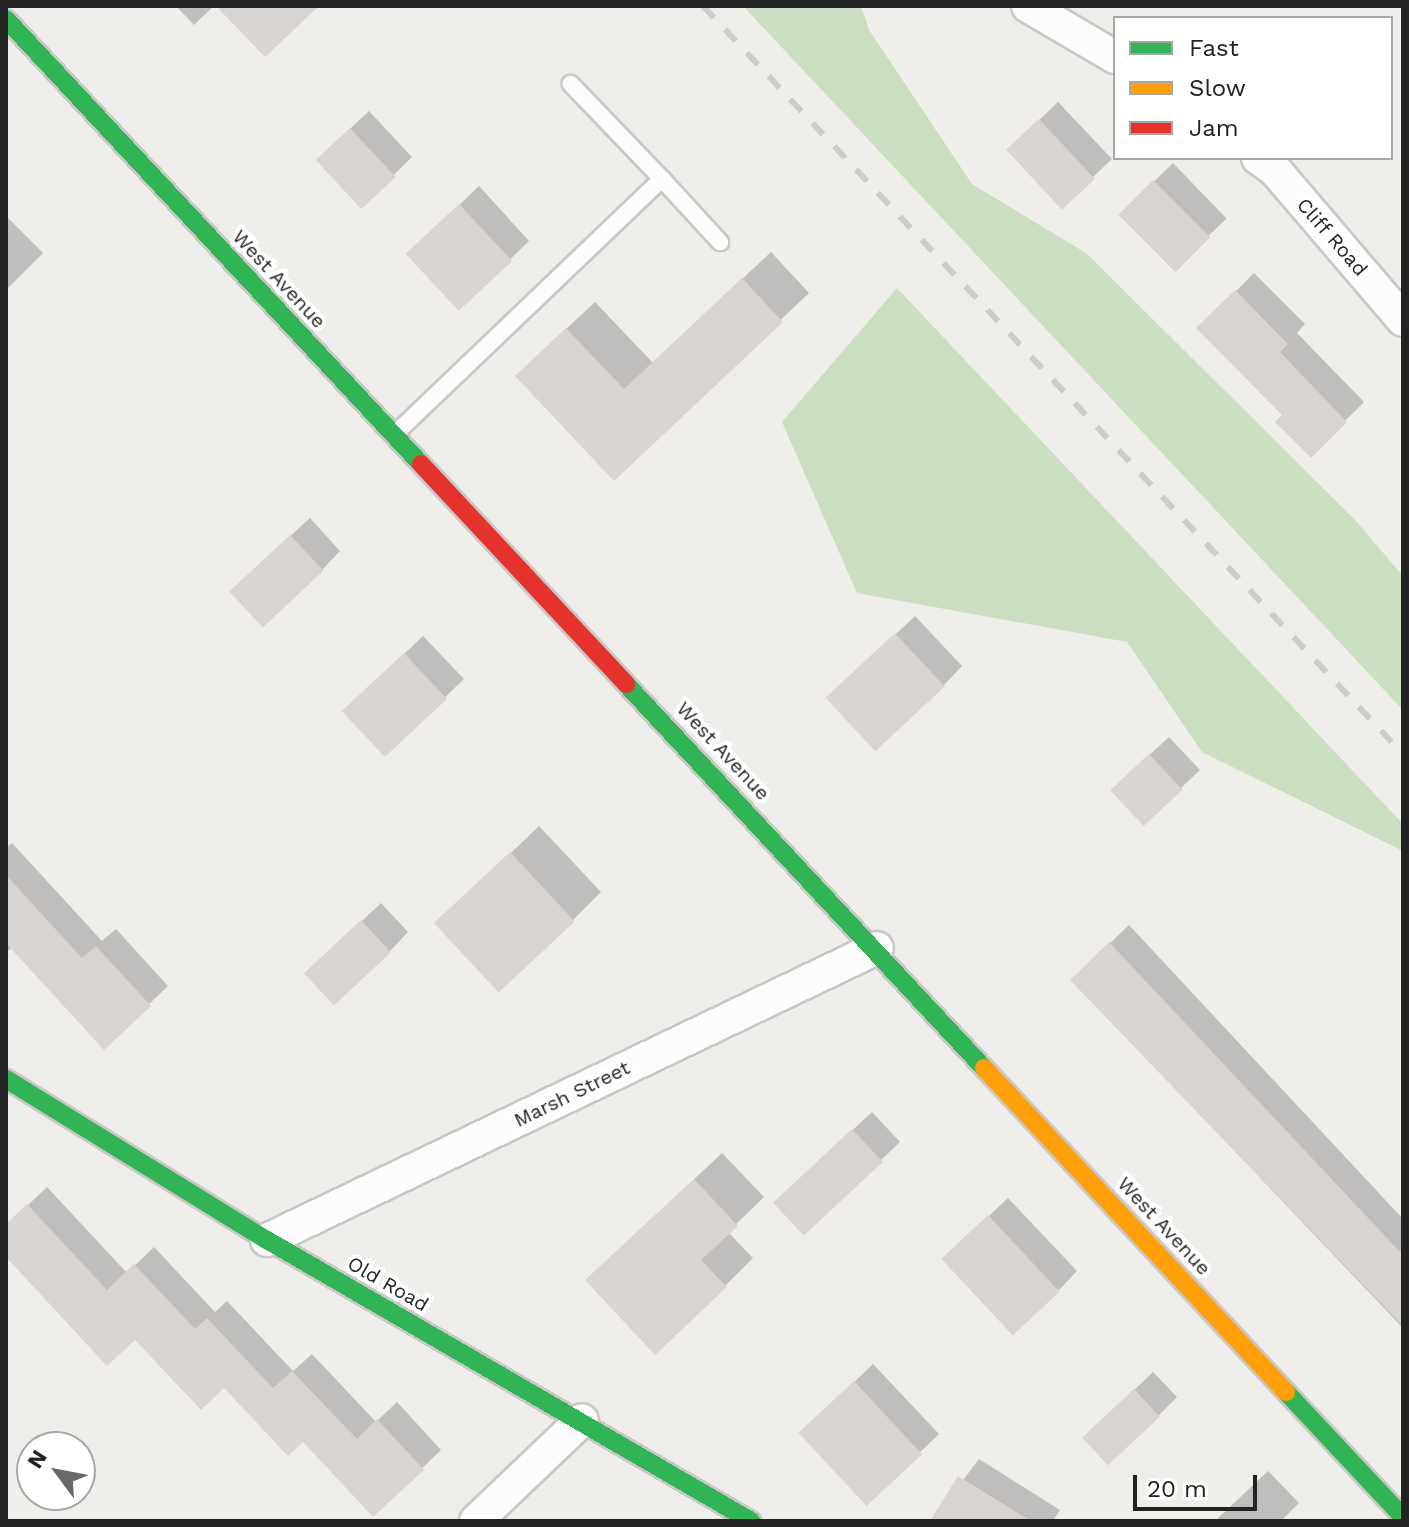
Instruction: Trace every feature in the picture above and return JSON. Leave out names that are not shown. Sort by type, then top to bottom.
[{"type":"street","points":[[1028,6],[1113,56]]},
{"type":"street","name":"West Avenue","points":[[6,19],[877,948],[1403,1517]]},
{"type":"street","name":"Cliff Road","points":[[1261,160],[1275,170],[1403,320]]},
{"type":"street","name":"Marsh Street","points":[[267,1240],[877,948]]},
{"type":"street","name":"Old Road","points":[[7,1082],[267,1240],[582,1420],[751,1521]]},
{"type":"street","points":[[476,1521],[582,1420]]},
{"type":"lane","points":[[571,84],[720,242]]},
{"type":"lane","points":[[395,434],[662,179]]},
{"type":"green space","points":[[743,6],[861,6],[869,30],[972,184],[1086,253],[1356,521],[1403,576],[1403,710]]},
{"type":"green space","points":[[897,288],[1403,824],[1403,851],[1202,752],[1127,642],[857,593],[782,422]]},
{"type":"building","points":[[216,6],[319,6],[265,57]]},
{"type":"building","points":[[1039,119],[1095,179],[1062,210],[1006,150]]},
{"type":"building","points":[[350,128],[396,177],[361,209],[316,160]]},
{"type":"building","points":[[1153,180],[1210,237],[1176,272],[1118,215]]},
{"type":"building","points":[[459,204],[512,261],[459,311],[406,254]]},
{"type":"building","points":[[742,278],[783,322],[614,481],[515,376],[566,328],[624,389]]},
{"type":"building","points":[[1235,290],[1288,344],[1280,352],[1347,422],[1311,458],[1275,422],[1282,415],[1196,328]]},
{"type":"building","points":[[290,535],[323,571],[263,627],[229,592]]},
{"type":"building","points":[[895,633],[945,686],[875,751],[826,698]]},
{"type":"building","points":[[404,653],[447,699],[385,757],[342,711]]},
{"type":"building","points":[[1149,754],[1182,790],[1144,826],[1110,790]]},
{"type":"building","points":[[510,852],[575,921],[499,992],[434,923]]},
{"type":"building","points":[[6,875],[82,958],[96,946],[151,1006],[104,1050],[6,943]]},
{"type":"building","points":[[361,920],[391,952],[334,1005],[304,973]]},
{"type":"building","points":[[1109,942],[1403,1255],[1403,1326],[1070,980]]},
{"type":"building","points":[[852,1129],[883,1162],[804,1236],[773,1203]]},
{"type":"building","points":[[694,1179],[738,1226],[701,1260],[727,1287],[655,1355],[585,1280]]},
{"type":"building","points":[[27,1204],[107,1290],[134,1264],[195,1329],[207,1318],[273,1388],[292,1371],[357,1439],[377,1419],[424,1470],[373,1517],[303,1442],[288,1456],[224,1388],[201,1410],[135,1340],[107,1366],[6,1257],[6,1224]]},
{"type":"building","points":[[988,1215],[1060,1292],[1013,1335],[941,1259]]},
{"type":"building","points":[[854,1381],[922,1454],[867,1506],[798,1433]]},
{"type":"building","points":[[1134,1389],[1160,1417],[1108,1465],[1082,1437]]},
{"type":"building","points":[[958,1476],[1031,1521],[930,1521]]},
{"type":"railway","points":[[703,6],[1403,754]]},
{"type":"traffic: fast","points":[[6,19],[421,464]]},
{"type":"traffic: fast","points":[[626,684],[984,1068]]},
{"type":"traffic: fast","points":[[6,1079],[267,1240],[751,1521]]},
{"type":"traffic: fast","points":[[1286,1392],[1403,1517]]},
{"type":"traffic: slow","points":[[984,1068],[1286,1392]]},
{"type":"traffic: jam","points":[[421,464],[626,684]]}]
